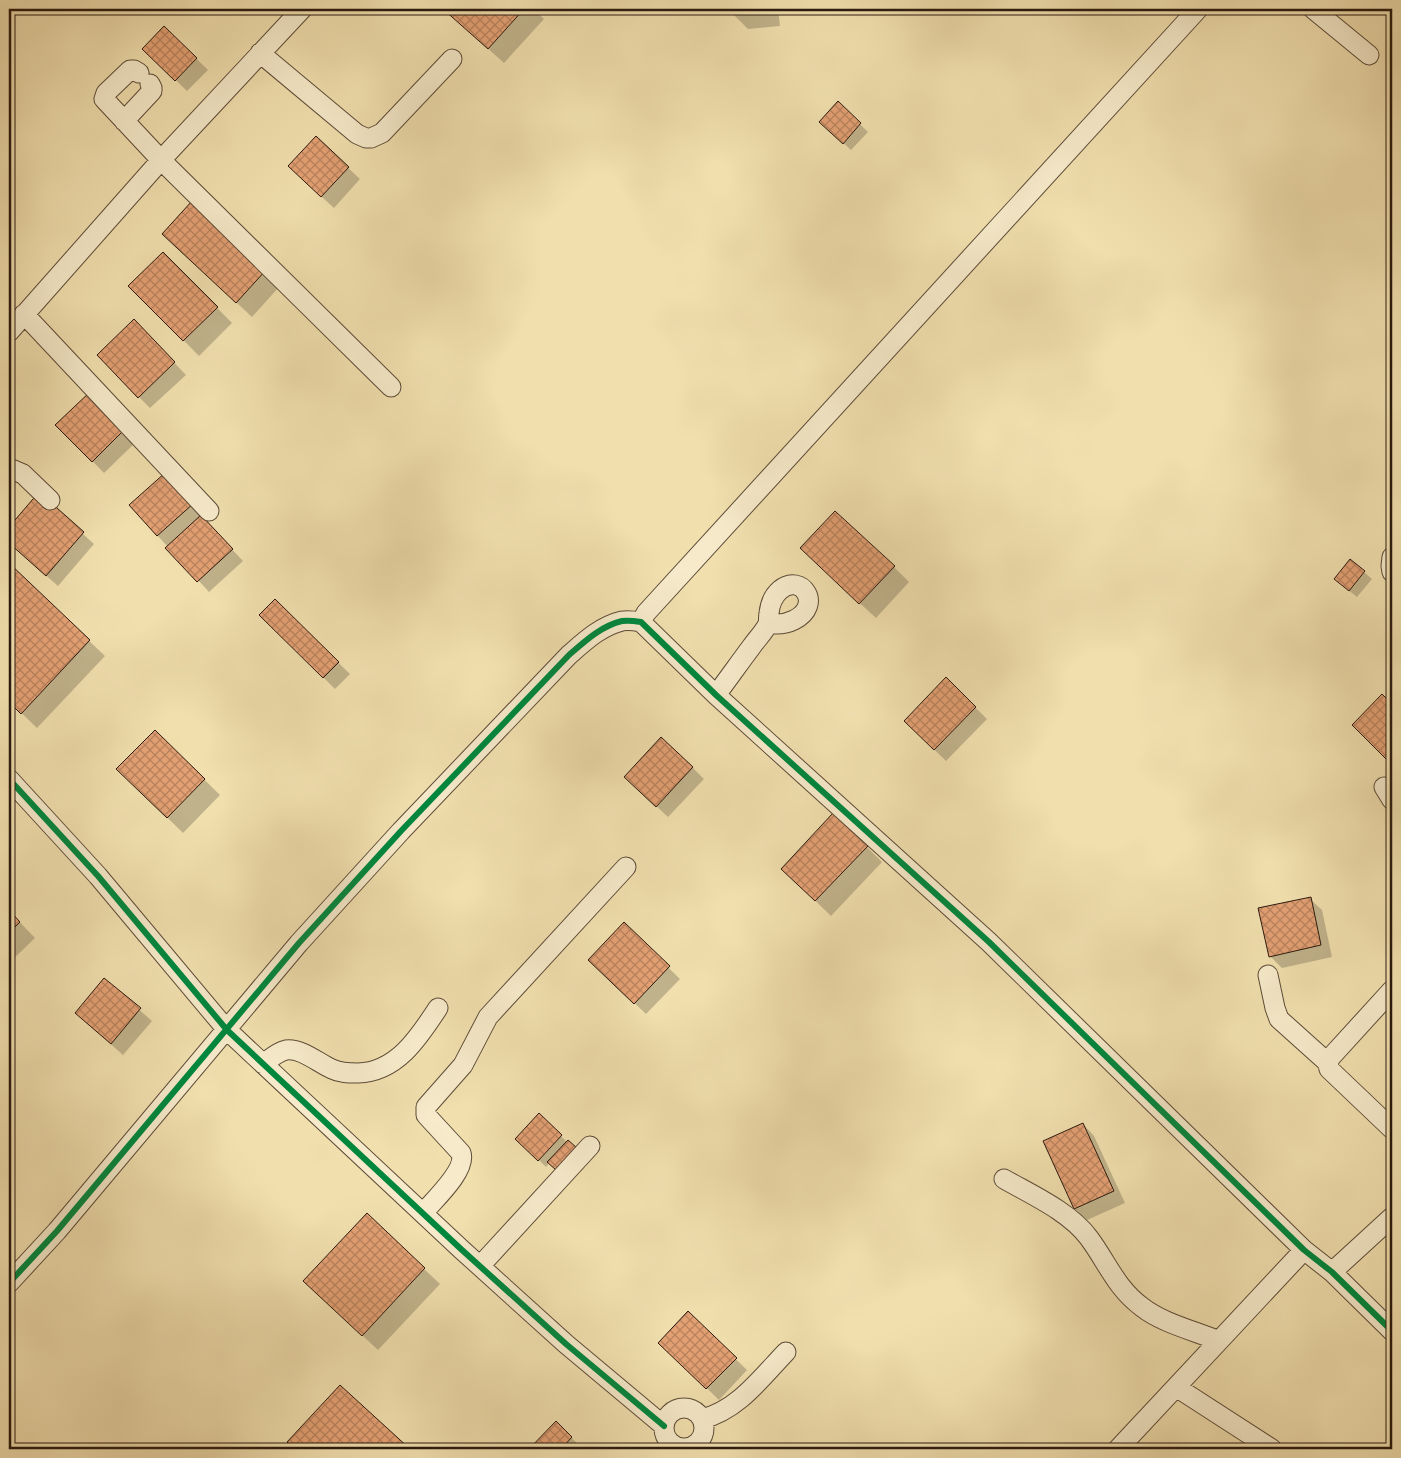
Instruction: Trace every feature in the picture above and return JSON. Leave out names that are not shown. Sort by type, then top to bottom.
[{"type":"street","points":[[9,332],[161,160],[302,9]]},
{"type":"street","points":[[641,622],[646,613],[1198,9]]},
{"type":"street","points":[[1313,9],[1369,55]]},
{"type":"street","points":[[260,53],[347,126],[366,138],[376,137],[382,133],[452,58]]},
{"type":"street","points":[[124,120],[152,91],[152,88],[145,79],[134,70],[130,70],[106,93],[104,98],[124,120],[161,160],[391,387]]},
{"type":"street","points":[[24,314],[208,511]]},
{"type":"street","points":[[9,468],[23,474],[50,500]]},
{"type":"street","points":[[1392,557],[1392,572]]},
{"type":"street","points":[[9,1283],[57,1231],[299,943],[402,831],[569,655],[590,637],[607,626],[623,621],[641,622],[716,695],[989,942],[1304,1250],[1332,1272],[1392,1331]]},
{"type":"street","points":[[716,695],[768,623]]},
{"type":"street","points":[[9,779],[98,876],[227,1030],[423,1214],[566,1344],[664,1426]]},
{"type":"street","points":[[423,1214],[459,1171],[463,1158],[461,1153],[426,1115],[426,1107],[463,1065],[488,1017],[626,868]]},
{"type":"street","points":[[1268,976],[1279,1020],[1328,1063]]},
{"type":"street","points":[[1392,990],[1330,1058],[1328,1063],[1329,1069],[1392,1130]]},
{"type":"street","points":[[263,1064],[276,1054],[288,1050],[302,1053],[332,1070],[345,1074],[364,1073],[380,1069],[398,1058],[413,1044],[438,1008]]},
{"type":"street","points":[[480,1266],[590,1146]]},
{"type":"street","points":[[1004,1179],[1045,1203],[1081,1228],[1118,1284],[1141,1306],[1157,1316],[1219,1340]]},
{"type":"street","points":[[1332,1272],[1392,1217]]},
{"type":"street","points":[[1118,1449],[1304,1250]]},
{"type":"street","points":[[702,1419],[722,1413],[734,1404],[786,1352]]},
{"type":"street","points":[[1176,1387],[1272,1449]]},
{"type":"street","points":[[680,1408],[693,1410],[702,1419],[704,1429],[700,1440],[692,1446],[682,1449],[668,1440],[664,1426],[669,1414],[680,1408]]},
{"type":"building","points":[[443,9],[524,9],[488,49]]},
{"type":"building","points":[[731,9],[765,9],[765,11],[732,14]]},
{"type":"building","points":[[164,26],[197,58],[175,81],[142,49]]},
{"type":"building","points":[[838,101],[861,123],[843,144],[819,122]]},
{"type":"building","points":[[316,136],[349,167],[321,197],[288,166]]},
{"type":"building","points":[[192,201],[266,270],[236,303],[162,234]]},
{"type":"building","points":[[163,252],[218,307],[183,341],[128,286]]},
{"type":"building","points":[[134,319],[175,362],[138,398],[97,355]]},
{"type":"building","points":[[91,391],[127,427],[92,462],[55,425]]},
{"type":"building","points":[[166,472],[194,503],[157,536],[129,505]]},
{"type":"building","points":[[39,492],[84,532],[46,576],[9,543],[9,527]]},
{"type":"building","points":[[835,511],[895,566],[859,604],[800,548]]},
{"type":"building","points":[[201,515],[233,549],[197,582],[165,548]]},
{"type":"building","points":[[1350,559],[1365,571],[1349,591],[1334,579]]},
{"type":"building","points":[[9,563],[90,640],[21,714],[9,702]]},
{"type":"building","points":[[275,599],[339,662],[323,678],[259,615]]},
{"type":"building","points":[[946,677],[976,707],[934,750],[904,721]]},
{"type":"building","points":[[1382,694],[1392,704],[1392,765],[1352,725]]},
{"type":"building","points":[[155,730],[205,779],[167,818],[116,769]]},
{"type":"building","points":[[661,737],[693,767],[656,807],[624,777]]},
{"type":"building","points":[[833,813],[868,846],[815,901],[781,869]]},
{"type":"building","points":[[1311,897],[1321,945],[1269,957],[1258,908]]},
{"type":"building","points":[[9,910],[20,922],[9,933]]},
{"type":"building","points":[[624,922],[670,966],[634,1004],[588,960]]},
{"type":"building","points":[[104,978],[141,1008],[111,1044],[75,1013]]},
{"type":"building","points":[[539,1113],[562,1135],[538,1161],[515,1139]]},
{"type":"building","points":[[1083,1123],[1114,1191],[1074,1209],[1043,1141]]},
{"type":"building","points":[[568,1140],[577,1148],[556,1170],[547,1162]]},
{"type":"building","points":[[367,1213],[425,1268],[362,1336],[303,1281]]},
{"type":"building","points":[[688,1311],[737,1358],[706,1389],[658,1343]]},
{"type":"building","points":[[340,1385],[410,1449],[295,1449],[287,1442]]},
{"type":"building","points":[[556,1421],[572,1437],[561,1449],[529,1449]]},
{"type":"building","points":[[160,1445],[161,1449],[124,1449]]},
{"type":"cycle path","points":[[9,1283],[57,1231],[299,943],[401,831],[569,655],[587,639],[607,626],[622,621],[629,621],[641,622],[716,695],[989,942],[1304,1250],[1332,1272],[1392,1331]]},
{"type":"cycle path","points":[[9,779],[98,876],[227,1030],[462,1250],[566,1344],[664,1426]]}]
